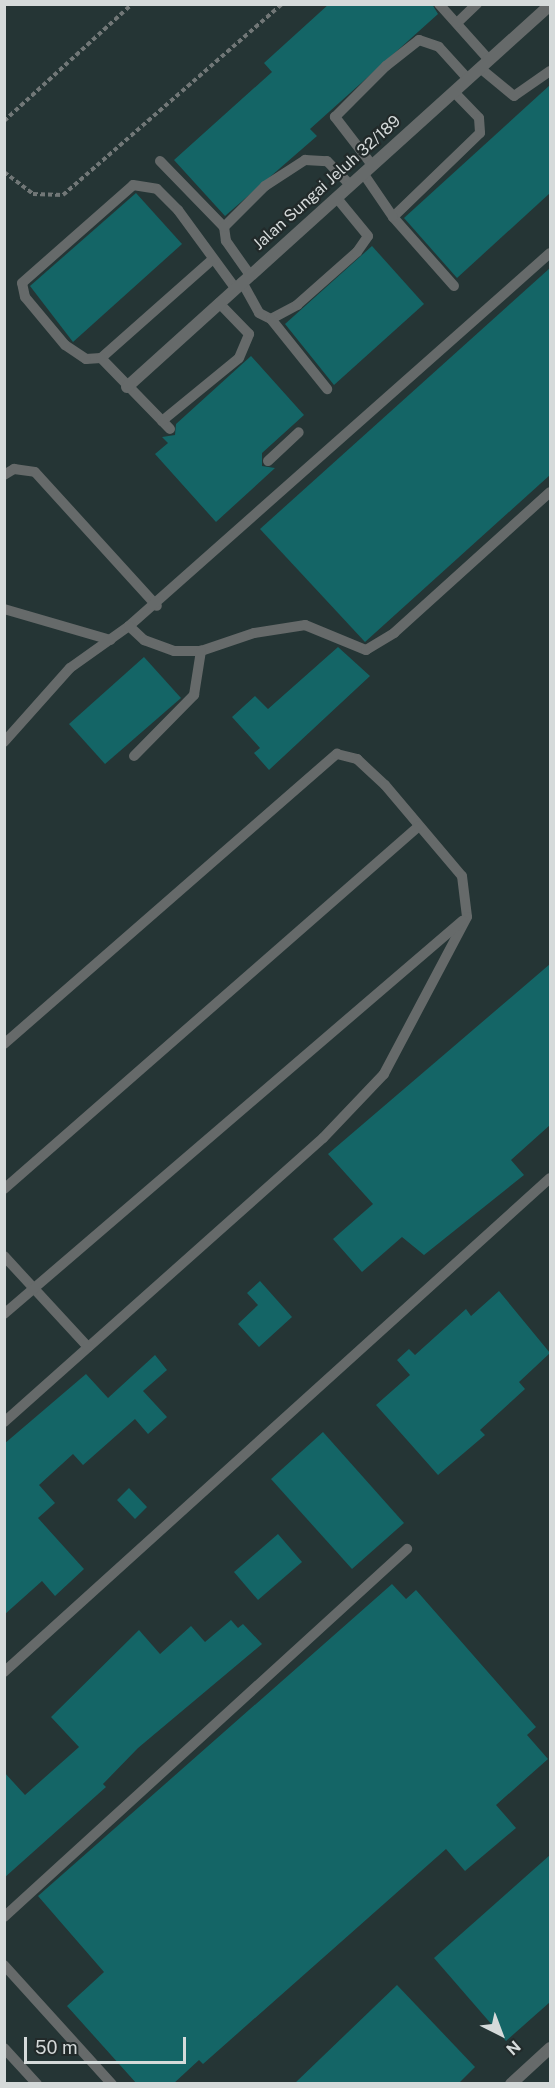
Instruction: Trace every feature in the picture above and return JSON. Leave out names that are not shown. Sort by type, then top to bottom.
[{"type":"street","name":"Jalan Sungai Jeluh 32/189","points":[[127,387],[547,6]]},
{"type":"street","points":[[511,2084],[550,2048]]},
{"type":"lane","points":[[439,4],[457,23],[484,64],[514,96],[550,71]]},
{"type":"lane","points":[[457,23],[477,4]]},
{"type":"lane","points":[[454,286],[393,217],[335,117],[386,66],[418,40],[439,47],[468,79]]},
{"type":"lane","points":[[393,217],[480,133],[479,118],[454,92]]},
{"type":"lane","points":[[224,227],[265,186],[305,160],[327,161],[350,185]]},
{"type":"lane","points":[[160,161],[224,227],[226,241],[242,282],[259,313],[271,319],[327,389]]},
{"type":"lane","points":[[213,259],[101,358],[86,359],[65,345],[25,297],[22,283],[133,185],[157,189],[213,259],[242,282]]},
{"type":"lane","points":[[271,319],[297,305],[368,236],[336,197]]},
{"type":"lane","points":[[4,742],[70,668],[157,606],[550,253]]},
{"type":"lane","points":[[101,358],[166,425],[239,358],[249,334],[219,303]]},
{"type":"lane","points":[[268,461],[299,432]]},
{"type":"lane","points":[[4,475],[14,470],[34,472],[157,606]]},
{"type":"lane","points":[[129,626],[144,640],[174,651],[201,651],[254,633],[305,625],[366,650],[394,633],[550,492]]},
{"type":"lane","points":[[4,609],[111,640]]},
{"type":"lane","points":[[134,756],[194,695],[201,651]]},
{"type":"lane","points":[[4,1044],[337,754],[357,759],[462,876],[467,917],[384,1074],[323,1138],[4,1422]]},
{"type":"lane","points":[[4,1189],[419,826]]},
{"type":"lane","points":[[4,1314],[467,917]]},
{"type":"lane","points":[[4,1672],[550,1178]]},
{"type":"lane","points":[[4,1256],[88,1347]]},
{"type":"lane","points":[[4,1917],[407,1549]]},
{"type":"lane","points":[[4,1965],[112,2084]]},
{"type":"lane","points":[[4,2048],[37,2084]]},
{"type":"path","points":[[4,121],[132,4]]},
{"type":"path","points":[[4,172],[33,194],[63,195],[282,4]]},
{"type":"shaded area","points":[[5,5],[550,5],[550,2083],[5,2083]]},
{"type":"building","points":[[329,4],[432,4],[438,14],[310,129],[317,136],[225,216],[174,160],[272,72],[264,63]]},
{"type":"building","points":[[550,85],[550,193],[457,278],[404,218]]},
{"type":"building","points":[[136,193],[182,244],[73,342],[30,286]]},
{"type":"building","points":[[372,246],[424,304],[334,385],[285,324]]},
{"type":"building","points":[[550,268],[550,475],[365,642],[260,529]]},
{"type":"building","points":[[251,356],[304,415],[262,453],[262,466],[275,468],[216,522],[155,454],[168,443],[162,437],[175,435],[176,424]]},
{"type":"building","points":[[338,647],[370,676],[269,770],[254,753],[260,748],[232,717],[255,696],[268,709]]},
{"type":"building","points":[[144,657],[181,698],[105,764],[69,724]]},
{"type":"building","points":[[550,964],[550,1125],[511,1160],[524,1175],[424,1255],[402,1237],[362,1272],[333,1239],[373,1204],[328,1154]]},
{"type":"building","points":[[260,1281],[292,1317],[259,1347],[238,1324],[258,1305],[247,1293]]},
{"type":"building","points":[[499,1291],[550,1353],[519,1382],[525,1389],[480,1430],[485,1435],[438,1475],[376,1405],[410,1375],[397,1360],[409,1349],[415,1355],[466,1309],[471,1316]]},
{"type":"building","points":[[155,1355],[167,1370],[143,1391],[167,1417],[148,1434],[135,1419],[83,1465],[73,1454],[39,1485],[55,1503],[38,1518],[84,1569],[55,1596],[42,1581],[4,1615],[4,1444],[86,1374],[108,1398]]},
{"type":"building","points":[[323,1432],[404,1523],[352,1569],[271,1479]]},
{"type":"building","points":[[129,1488],[147,1507],[135,1519],[117,1500]]},
{"type":"building","points":[[278,1534],[302,1562],[258,1600],[234,1572]]},
{"type":"building","points":[[392,1584],[406,1599],[416,1590],[536,1727],[527,1735],[548,1759],[496,1805],[516,1828],[465,1871],[446,1849],[203,2064],[199,2060],[173,2084],[137,2084],[67,2006],[104,1972],[38,1896]]},
{"type":"building","points":[[231,1620],[238,1628],[243,1624],[262,1644],[138,1748],[103,1784],[106,1787],[4,1878],[4,1772],[25,1795],[79,1747],[51,1717],[139,1630],[160,1654],[191,1626],[205,1642]]},
{"type":"building","points":[[550,1855],[550,2002],[506,2041],[434,1958]]},
{"type":"building","points":[[397,1985],[475,2067],[458,2084],[294,2084]]}]
